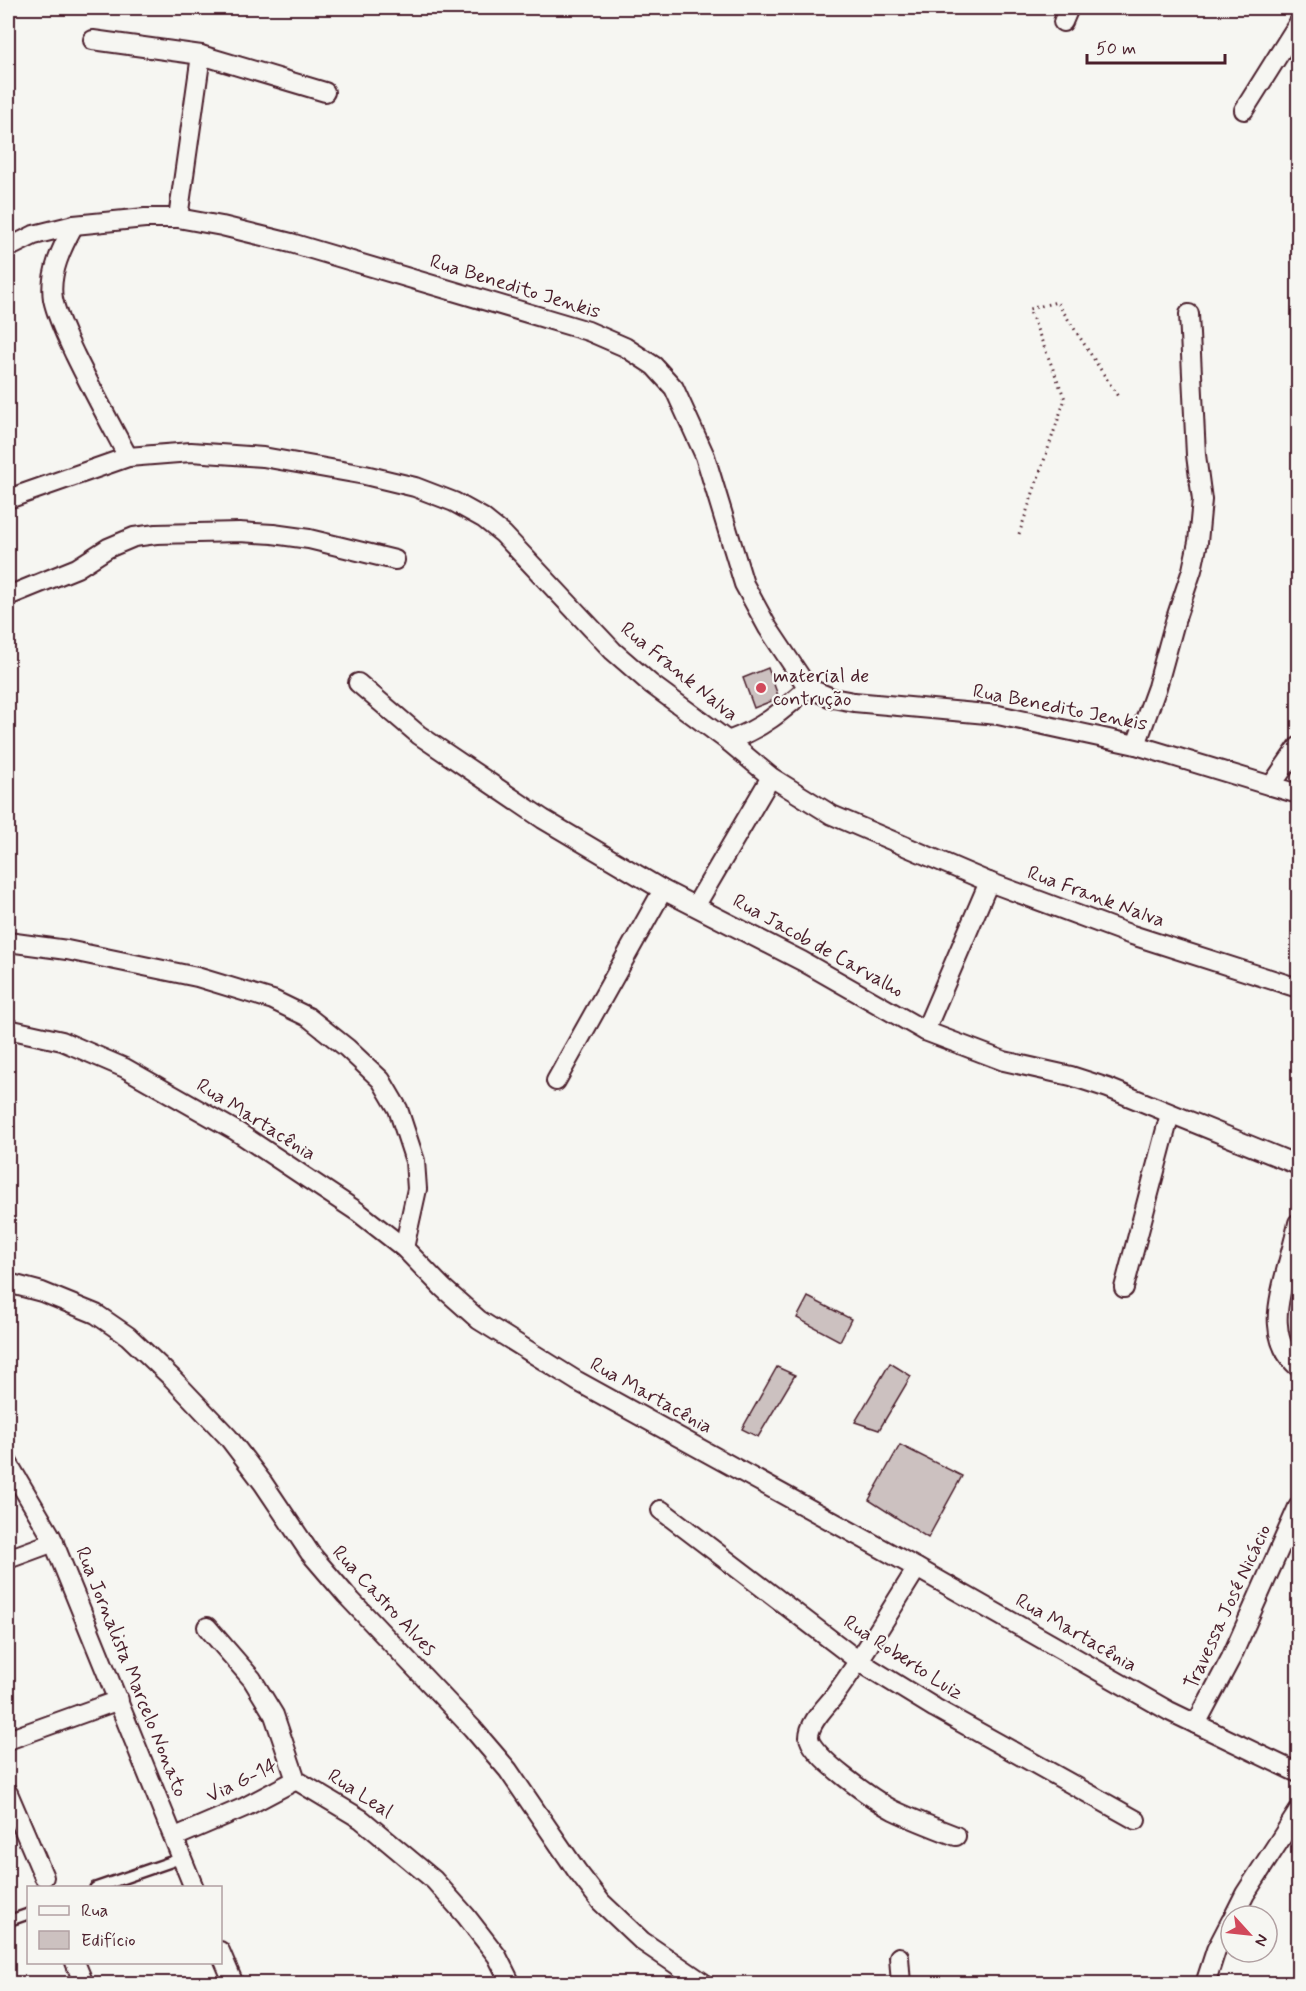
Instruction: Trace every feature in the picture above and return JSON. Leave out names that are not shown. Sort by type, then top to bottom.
[{"type":"street","points":[[1244,110],[1299,24]]},
{"type":"street","points":[[93,40],[201,55],[325,92]]},
{"type":"street","points":[[178,218],[201,55]]},
{"type":"street","name":"Rua Benedito Jenkis","points":[[8,248],[34,235],[74,225],[145,218],[178,218],[291,243],[588,331],[625,347],[654,366],[674,388],[705,456],[744,584],[768,628],[807,688],[832,698],[854,702],[998,715],[1136,745],[1299,794]]},
{"type":"street","points":[[74,225],[63,245],[54,271],[53,298],[69,342],[128,457]]},
{"type":"street","points":[[1136,745],[1192,570],[1198,542],[1202,500],[1196,455],[1189,314]]},
{"type":"street","name":"Rua Frank Nalva","points":[[8,499],[128,457],[191,452],[263,457],[365,475],[415,488],[454,502],[483,518],[503,534],[613,651],[651,684],[728,741],[771,777],[832,815],[989,882],[1129,934],[1299,988]]},
{"type":"street","points":[[8,596],[77,568],[108,548],[134,537],[156,534],[239,532],[273,534],[309,539],[395,560]]},
{"type":"street","name":"Rua Jacob de Carvalho","points":[[358,683],[419,735],[543,819],[663,890],[855,989],[925,1031],[1004,1061],[1071,1076],[1108,1088],[1299,1165]]},
{"type":"street","points":[[728,741],[765,724],[807,688]]},
{"type":"street","points":[[1271,786],[1299,747]]},
{"type":"street","points":[[696,905],[771,777]]},
{"type":"street","points":[[925,1031],[989,882]]},
{"type":"street","points":[[556,1081],[663,890]]},
{"type":"street","points":[[8,942],[67,950],[197,977],[273,1000],[308,1017],[347,1048],[381,1080],[398,1109],[415,1161],[417,1189],[404,1248]]},
{"type":"street","name":"Rua Martacênia","points":[[8,1029],[62,1041],[125,1068],[236,1131],[358,1212],[404,1248],[443,1288],[479,1320],[577,1382],[917,1568],[1169,1711],[1299,1773]]},
{"type":"street","points":[[1124,1288],[1170,1114]]},
{"type":"street","points":[[1299,1223],[1281,1297],[1277,1324],[1281,1342],[1290,1359],[1299,1366]]},
{"type":"street","name":"Rua Castro Alves","points":[[8,1283],[42,1292],[96,1314],[128,1336],[172,1378],[228,1437],[263,1483],[310,1553],[508,1770],[601,1902],[642,1941],[705,1983]]},
{"type":"street","name":"Rua Jornalista Marcelo Nonato","points":[[13,1470],[54,1542],[194,1886]]},
{"type":"street","name":"Travessa José Nicácio","points":[[1196,1724],[1231,1658],[1299,1507]]},
{"type":"street","name":"Rua Roberto Luiz","points":[[661,1510],[860,1662],[935,1708],[1136,1820]]},
{"type":"street","points":[[8,1559],[54,1542]]},
{"type":"street","points":[[917,1568],[860,1662],[814,1722],[809,1735],[810,1744],[821,1757],[859,1788],[891,1809],[956,1836]]},
{"type":"street","name":"Rua Leal","points":[[207,1627],[252,1679],[274,1715],[296,1780],[361,1819],[434,1880],[466,1916],[496,1956],[512,1983]]},
{"type":"street","points":[[8,1740],[119,1701]]},
{"type":"street","name":"Via G-14","points":[[175,1837],[245,1807],[296,1780]]},
{"type":"street","points":[[8,1793],[44,1877]]},
{"type":"street","points":[[1240,1904],[1299,1812]]},
{"type":"street","points":[[1205,1983],[1219,1944]]},
{"type":"street","points":[[222,1956],[234,1983]]},
{"type":"street","points":[[899,1958],[901,1983]]},
{"type":"street","points":[[76,1964],[84,1983]]},
{"type":"lane","points":[[97,1886],[182,1858]]},
{"type":"lane","points":[[8,1921],[27,1914]]},
{"type":"path","points":[[1019,534],[1065,399],[1029,309],[1057,302],[1119,398]]},
{"type":"building","name":"material de contrução","points":[[768,668],[779,698],[754,708],[743,678]]},
{"type":"building","points":[[808,1297],[851,1319],[840,1341],[797,1318]]},
{"type":"building","points":[[890,1363],[911,1376],[879,1430],[855,1422]]},
{"type":"building","points":[[777,1367],[795,1375],[758,1437],[742,1429]]},
{"type":"building","points":[[900,1445],[962,1476],[928,1538],[869,1500]]},
{"type":"place","name":"material de contrução","points":[[761,688]]}]
